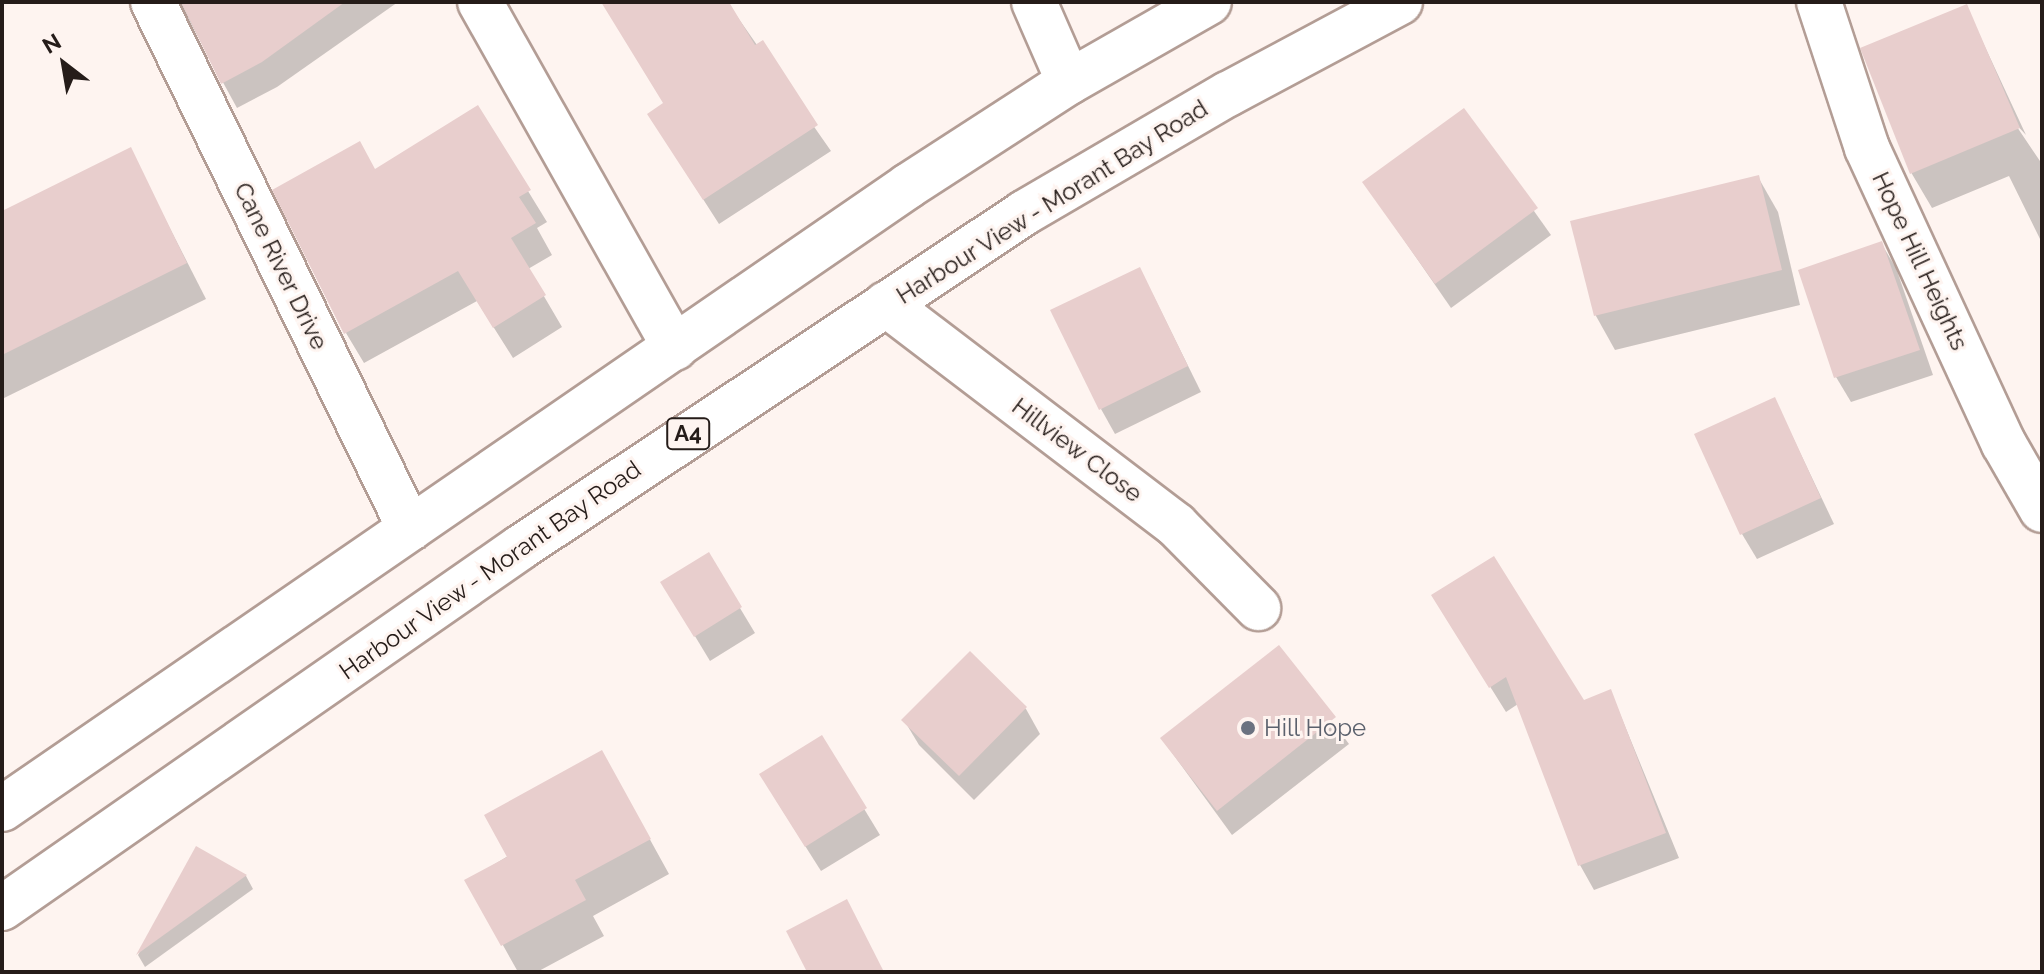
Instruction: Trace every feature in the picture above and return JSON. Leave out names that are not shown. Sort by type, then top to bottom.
[{"type":"main road","name":"Cane River Drive","points":[[153,2],[410,529]]},
{"type":"main road","points":[[480,2],[675,348]]},
{"type":"main road","points":[[1034,2],[1069,82]]},
{"type":"main road","points":[[2,809],[908,186],[1069,82],[1209,2]]},
{"type":"main road","name":"Harbour View - Morant Bay Road","points":[[2,908],[521,547],[1051,197],[1400,2]]},
{"type":"main road","name":"Hope Hill Heights","points":[[1819,2],[1867,148],[2004,444],[2042,510]]},
{"type":"main road","name":"Hillview Close","points":[[886,304],[1176,525],[1258,608]]},
{"type":"building","points":[[181,2],[345,2],[262,62],[221,84]]},
{"type":"building","points":[[601,2],[729,2],[755,45],[763,40],[818,125],[703,200],[647,114],[663,103]]},
{"type":"building","points":[[1967,4],[2020,128],[1910,174],[1860,48]]},
{"type":"building","points":[[478,105],[531,190],[519,197],[536,223],[511,238],[546,295],[493,328],[458,271],[344,334],[272,190],[360,141],[375,169]]},
{"type":"building","points":[[1464,108],[1538,208],[1435,284],[1362,182]]},
{"type":"building","points":[[131,147],[187,263],[2,355],[2,211]]},
{"type":"building","points":[[1759,175],[1782,270],[1594,316],[1570,221]]},
{"type":"building","points":[[1882,241],[1920,350],[1834,378],[1798,270]]},
{"type":"building","points":[[1140,267],[1188,366],[1099,410],[1050,310]]},
{"type":"building","points":[[1775,397],[1821,498],[1740,535],[1694,434]]},
{"type":"building","points":[[709,552],[742,607],[694,637],[660,582]]},
{"type":"building","points":[[1494,556],[1584,700],[1611,689],[1666,833],[1578,866],[1506,677],[1489,688],[1431,595]]},
{"type":"building","name":"Hill Hope","points":[[1279,645],[1336,717],[1217,811],[1160,738]]},
{"type":"building","points":[[970,651],[1027,707],[959,776],[901,720]]},
{"type":"building","points":[[822,735],[867,808],[805,847],[759,774]]},
{"type":"building","points":[[602,750],[651,839],[575,880],[586,900],[501,946],[464,880],[507,857],[484,815]]},
{"type":"building","points":[[196,846],[247,875],[136,955]]},
{"type":"building","points":[[847,899],[884,972],[807,972],[786,931]]},
{"type":"place","name":"Hill Hope","points":[[1248,728]]}]
